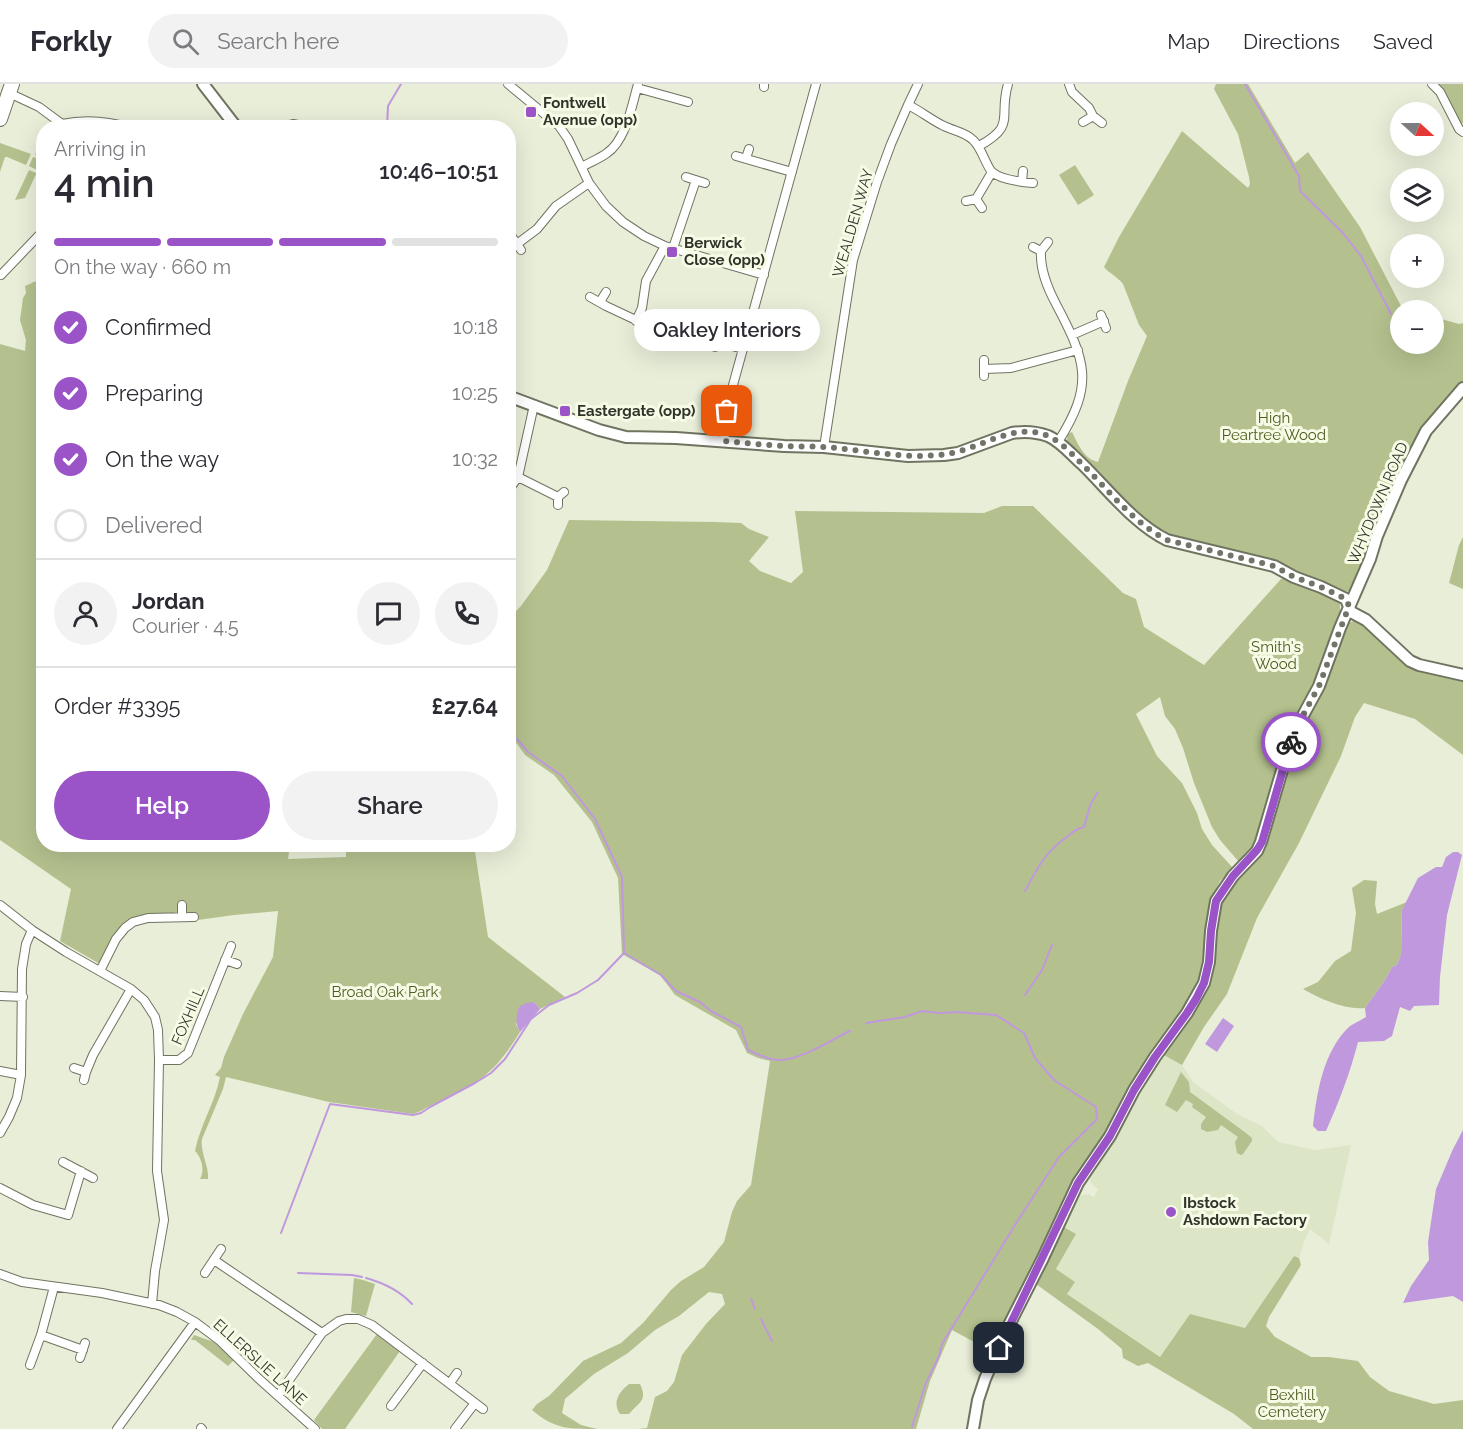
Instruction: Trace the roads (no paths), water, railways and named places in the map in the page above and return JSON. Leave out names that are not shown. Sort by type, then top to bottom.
[{"type":"highway","points":[[0,119],[11,88]]},
{"type":"street","points":[[203,84],[231,120]]},
{"type":"street","points":[[508,84],[559,126],[568,139],[589,183],[606,206],[623,222],[644,236],[669,247],[764,275]]},
{"type":"street","points":[[724,441],[727,411],[816,84]]},
{"type":"street","name":"WEALDEN WAY","points":[[824,447],[853,260],[891,144],[918,84]]},
{"type":"street","points":[[979,146],[994,138],[1001,129],[1008,84]]},
{"type":"street","points":[[1069,84],[1072,92],[1102,123]]},
{"type":"street","points":[[1432,84],[1440,92],[1459,129],[1463,132]]},
{"type":"street","points":[[582,167],[617,144],[624,132],[638,86],[684,98]]},
{"type":"street","points":[[11,88],[55,120]]},
{"type":"street","points":[[908,105],[973,140],[979,146],[992,172],[1010,181],[1032,183]]},
{"type":"street","points":[[1083,122],[1093,116]]},
{"type":"street","points":[[746,158],[748,149]]},
{"type":"street","points":[[736,156],[792,172]]},
{"type":"street","points":[[1022,182],[1023,171]]},
{"type":"street","points":[[976,200],[992,172]]},
{"type":"street","points":[[686,177],[705,183]]},
{"type":"street","points":[[636,321],[642,308],[646,281],[669,247],[696,180]]},
{"type":"street","points":[[517,244],[537,229],[556,206],[589,183]]},
{"type":"street","points":[[966,201],[976,200]]},
{"type":"street","points":[[976,200],[982,208]]},
{"type":"street","points":[[1,275],[36,238]]},
{"type":"street","points":[[1048,242],[1037,249],[1045,282],[1072,335],[1082,369],[1080,399],[1070,423],[1058,442]]},
{"type":"street","points":[[600,303],[606,292]]},
{"type":"street","points":[[590,297],[657,330]]},
{"type":"street","points":[[1072,335],[1104,321]]},
{"type":"street","points":[[718,342],[743,349]]},
{"type":"street","points":[[984,368],[1011,368],[1078,350]]},
{"type":"street","name":"WHYDOWN ROAD","points":[[973,1429],[985,1378],[1078,1183],[1110,1136],[1134,1090],[1187,1013],[1204,983],[1209,962],[1216,901],[1233,876],[1262,842],[1287,753],[1300,721],[1319,686],[1401,480],[1426,431],[1463,388]]},
{"type":"street","points":[[516,399],[599,430],[627,437],[824,447],[908,456],[958,453],[1019,432],[1051,437],[1130,513],[1159,536],[1167,540],[1274,566],[1294,577],[1321,587],[1346,599],[1352,612],[1366,620],[1410,661],[1463,675]]},
{"type":"street","points":[[516,480],[534,405]]},
{"type":"street","points":[[518,477],[560,498]]},
{"type":"street","points":[[182,905],[182,917]]},
{"type":"street","points":[[0,906],[72,956],[131,989],[144,1000],[155,1017],[159,1060],[157,1171],[164,1220],[152,1304]]},
{"type":"street","points":[[100,971],[116,939],[133,922],[148,918],[194,917]]},
{"type":"street","points":[[0,1133],[17,1098],[21,1075],[22,969],[26,944],[32,930]]},
{"type":"street","name":"FOXHILL","points":[[159,1060],[179,1060],[189,1053],[231,946]]},
{"type":"street","points":[[225,960],[237,964]]},
{"type":"street","points":[[74,1068],[85,1076],[93,1055],[131,989]]},
{"type":"street","points":[[0,996],[23,997]]},
{"type":"street","points":[[0,1071],[21,1075]]},
{"type":"street","points":[[63,1162],[93,1178]]},
{"type":"street","points":[[67,1226],[81,1170]]},
{"type":"street","points":[[0,1188],[33,1205],[68,1215]]},
{"type":"street","points":[[206,1273],[221,1250]]},
{"type":"street","points":[[214,1260],[322,1333]]},
{"type":"street","name":"ELLERSLIE LANE","points":[[0,1274],[22,1282],[102,1293],[177,1312],[219,1340],[315,1429]]},
{"type":"street","points":[[30,1365],[54,1287]]},
{"type":"street","points":[[278,1396],[322,1333],[339,1321],[358,1319],[372,1325],[483,1410]]},
{"type":"street","points":[[117,1429],[195,1322]]},
{"type":"street","points":[[41,1335],[83,1350]]},
{"type":"street","points":[[391,1406],[423,1364]]},
{"type":"street","points":[[450,1383],[457,1373]]},
{"type":"street","points":[[455,1429],[475,1403]]},
{"type":"waterway","points":[[387,120],[388,106],[401,84]]},
{"type":"waterway","points":[[1245,84],[1299,176],[1300,191],[1342,232],[1361,256],[1390,312]]},
{"type":"waterway","points":[[516,739],[528,752],[562,776],[595,819],[622,877],[624,953],[661,975],[676,991],[700,1002],[711,1011],[741,1027],[748,1050],[764,1057],[780,1060],[797,1057],[850,1031]]},
{"type":"waterway","points":[[1025,891],[1048,854],[1073,832],[1084,827],[1090,805],[1098,792]]},
{"type":"waterway","points":[[1025,995],[1042,970],[1052,945]]},
{"type":"waterway","points":[[281,1233],[330,1104],[413,1115],[421,1113],[491,1073],[505,1059],[531,1019],[549,1005],[577,993],[598,980],[624,953]]},
{"type":"waterway","points":[[866,1023],[905,1017],[922,1011],[996,1015],[1024,1033],[1035,1058],[1054,1080],[1096,1107],[1097,1119],[1059,1157],[942,1344],[912,1427]]},
{"type":"waterway","points":[[298,1273],[362,1277]]},
{"type":"waterway","points":[[366,1278],[391,1288],[412,1304]]},
{"type":"waterway","points":[[751,1299],[755,1309]]},
{"type":"waterway","points":[[761,1319],[772,1341]]},
{"type":"place","name":"Fontwell Avenue (opp)","points":[[531,112]]},
{"type":"place","name":"Berwick Close (opp)","points":[[672,252]]},
{"type":"place","name":"Eastergate (opp)","points":[[565,411]]},
{"type":"place","name":"Oakley Interiors","points":[[727,411]]},
{"type":"place","name":"Ibstock Ashdown Factory","points":[[1171,1212]]},
{"type":"park label","name":"High Peartree Wood","points":[[1274,426]]},
{"type":"park label","name":"Smith's Wood","points":[[1276,656]]},
{"type":"park label","name":"Broad Oak Park","points":[[385,992]]},
{"type":"park label","name":"Bexhill Cemetery","points":[[1292,1404]]}]
